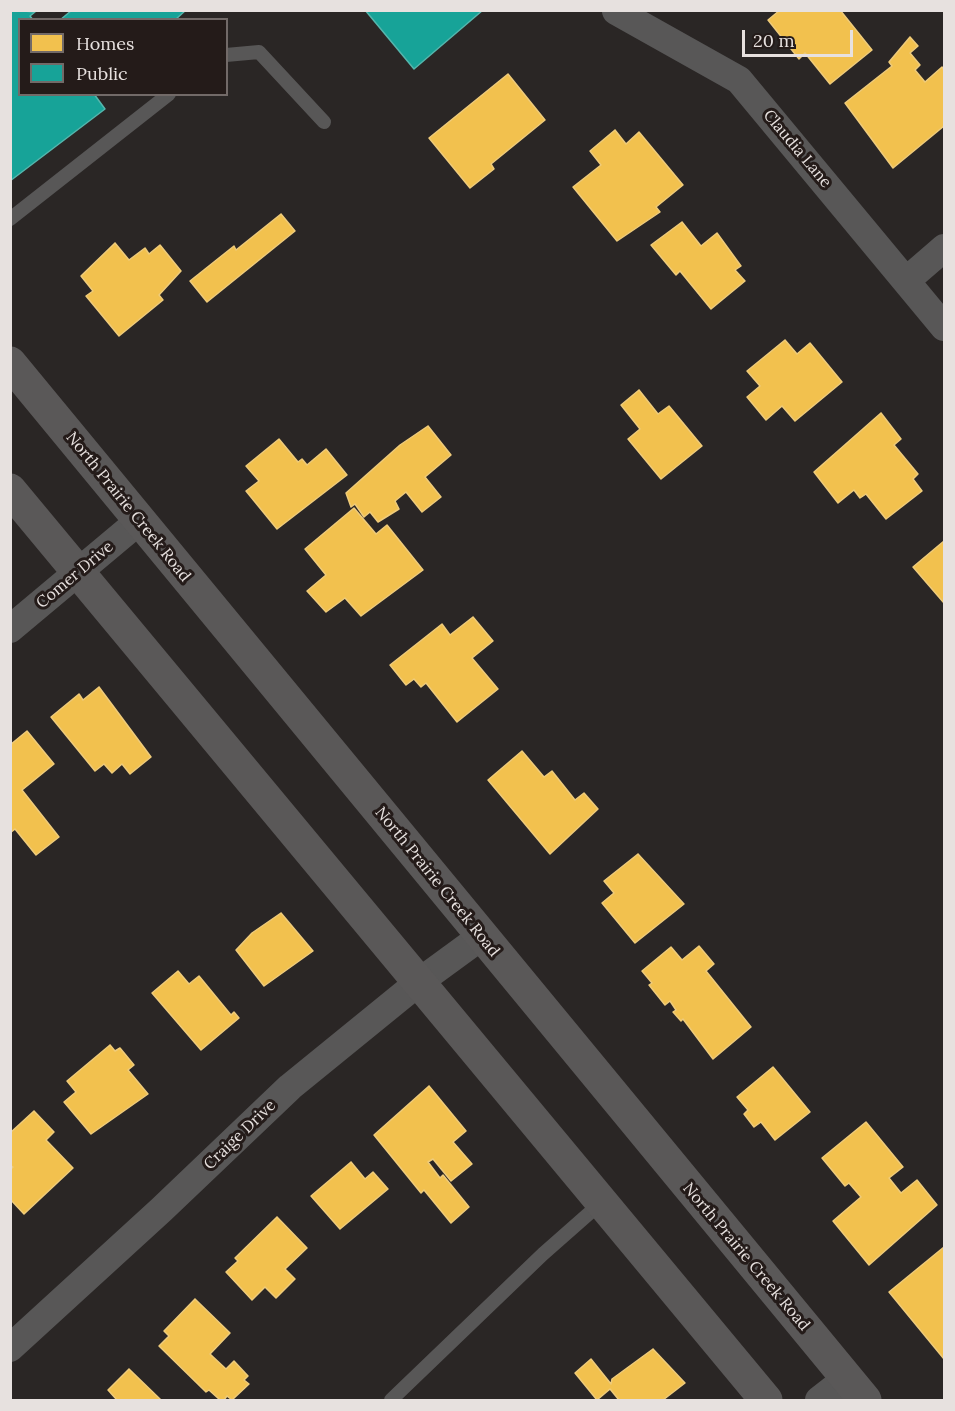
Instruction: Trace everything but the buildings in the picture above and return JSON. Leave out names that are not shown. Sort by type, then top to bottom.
[{"type":"main road","name":"North Prairie Creek Road","points":[[10,363],[856,1390]]},
{"type":"main road","points":[[10,490],[766,1401]]},
{"type":"street","name":"Claudia Lane","points":[[616,11],[739,80],[945,327]]},
{"type":"street","points":[[907,280],[945,248]]},
{"type":"street","name":"Comer Drive","points":[[10,628],[79,573],[139,520]]},
{"type":"street","name":"Craige Drive","points":[[10,1348],[162,1210],[290,1087],[419,982],[482,936]]},
{"type":"street","points":[[819,1401],[856,1390]]},
{"type":"lane","points":[[228,55],[259,52],[324,122]]},
{"type":"lane","points":[[10,219],[166,96]]},
{"type":"lane","points":[[391,1401],[543,1254],[602,1202]]}]
